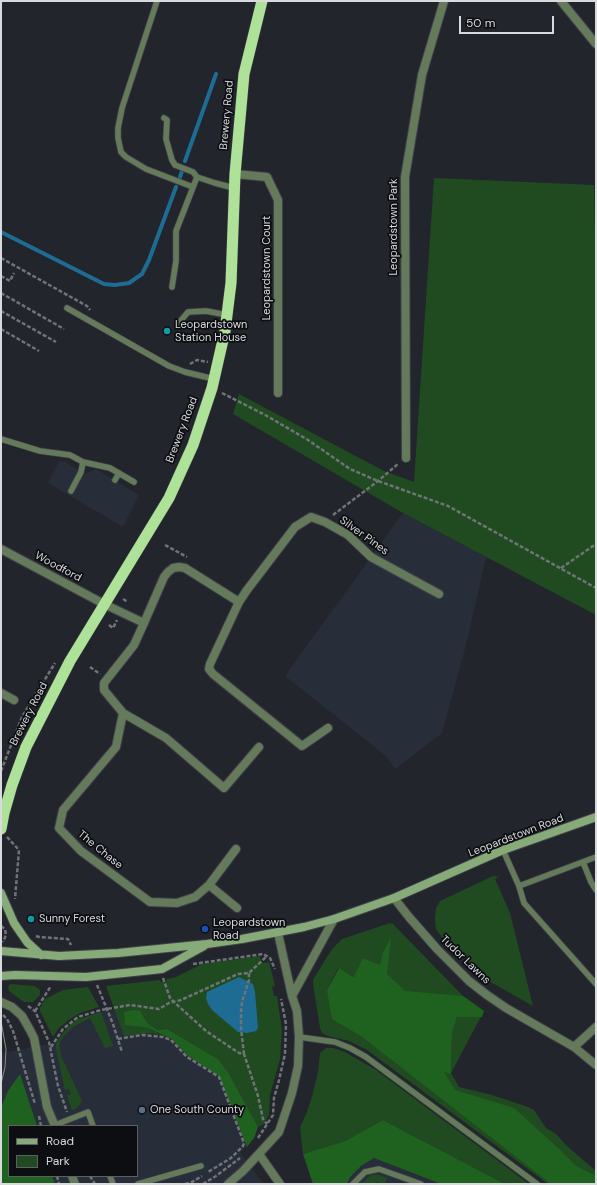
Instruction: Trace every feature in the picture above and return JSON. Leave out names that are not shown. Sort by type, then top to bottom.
[{"type":"highway","name":"Brewery Road","points":[[3,832],[4,813],[12,785],[26,747],[70,661],[169,498],[193,445],[209,378],[225,331],[231,283],[234,188],[244,74],[262,1]]},
{"type":"main road","name":"Leopardstown Road","points":[[1,951],[41,956],[77,956],[207,944],[278,933],[334,919],[394,898],[503,850],[596,817]]},
{"type":"main road","points":[[1,893],[14,923],[27,942],[41,956]]},
{"type":"main road","points":[[1,976],[86,976],[162,969],[207,944]]},
{"type":"street","name":"Leopardstown Park","points":[[406,458],[405,177],[422,75],[444,1]]},
{"type":"street","points":[[561,1],[596,44]]},
{"type":"street","name":"Leopardstown Court","points":[[235,174],[267,177],[278,200],[278,393]]},
{"type":"street","name":"Silver Pines","points":[[328,728],[302,746],[213,674],[209,669],[239,602],[295,527],[311,517],[325,522],[348,535],[370,557],[439,594]]},
{"type":"street","name":"Woodford","points":[[1,549],[104,604]]},
{"type":"street","points":[[239,602],[184,568],[173,568],[164,577],[134,645],[104,683],[104,690],[123,713],[166,738],[224,788],[259,747]]},
{"type":"street","points":[[104,604],[144,623]]},
{"type":"street","points":[[1,693],[14,700]]},
{"type":"street","name":"The Chase","points":[[123,713],[116,747],[63,810],[59,828],[81,851],[150,902],[177,903],[195,897],[209,885],[236,849]]},
{"type":"street","points":[[209,885],[237,908]]},
{"type":"street","name":"Tudor Lawns","points":[[394,898],[428,939],[468,981],[506,1008],[574,1047],[596,1064]]},
{"type":"street","points":[[292,996],[334,919]]},
{"type":"street","points":[[228,1184],[243,1172],[279,1132],[298,1066],[299,1037],[297,1011],[292,996],[278,933]]},
{"type":"street","points":[[1,1002],[12,1007],[22,1016],[34,1038],[47,1106],[55,1125]]},
{"type":"street","points":[[574,1047],[596,1027]]},
{"type":"street","points":[[259,1154],[280,1184]]},
{"type":"lane","points":[[157,1],[122,108],[118,128],[118,138],[121,152],[126,158],[146,169],[193,187]]},
{"type":"lane","points":[[164,118],[167,120],[166,139],[175,165],[215,183],[234,188]]},
{"type":"lane","points":[[172,287],[176,261],[176,231],[193,187],[195,174]]},
{"type":"lane","points":[[67,308],[169,366],[209,378]]},
{"type":"lane","points":[[178,324],[188,312],[206,311],[227,315]]},
{"type":"lane","points":[[1,440],[40,451],[70,455],[83,462],[110,468],[134,482]]},
{"type":"lane","points":[[71,491],[81,472],[83,462]]},
{"type":"lane","points":[[115,480],[119,473]]},
{"type":"lane","points":[[503,850],[524,903],[596,984]]},
{"type":"lane","points":[[518,886],[596,857]]},
{"type":"lane","points":[[583,862],[596,890]]},
{"type":"lane","points":[[299,1037],[335,1042],[366,1057],[537,1184]]},
{"type":"lane","points":[[55,1125],[88,1112],[93,1125]]},
{"type":"lane","points":[[138,1184],[201,1166]]},
{"type":"lane","points":[[353,1184],[364,1172],[378,1169],[421,1184]]},
{"type":"path","points":[[1,258],[87,306]]},
{"type":"path","points":[[1,276],[10,281],[14,273]]},
{"type":"path","points":[[1,293],[64,329]]},
{"type":"path","points":[[1,311],[56,342]]},
{"type":"path","points":[[1,329],[39,350]]},
{"type":"path","points":[[209,378],[208,362],[210,355]]},
{"type":"path","points":[[197,360],[208,362]]},
{"type":"path","points":[[227,395],[308,440],[350,469],[378,481],[448,506],[596,588]]},
{"type":"path","points":[[325,522],[406,458]]},
{"type":"path","points":[[561,568],[596,544]]},
{"type":"path","points":[[165,545],[190,559],[184,568]]},
{"type":"path","points":[[123,599],[128,602]]},
{"type":"path","points":[[109,625],[113,628],[118,618]]},
{"type":"path","points":[[1,771],[22,717],[55,662]]},
{"type":"path","points":[[3,832],[19,850],[14,903]]},
{"type":"path","points":[[34,934],[39,937],[68,939]]},
{"type":"path","points":[[191,965],[264,954],[267,956],[275,969],[277,976]]},
{"type":"path","points":[[51,1047],[56,1036],[70,1022],[78,1017],[90,1012],[130,1005],[159,1009],[238,974],[249,972],[267,956]]},
{"type":"path","points":[[249,972],[249,980],[242,1002],[241,1014],[243,1049],[258,1096],[262,1117],[267,1124]]},
{"type":"path","points":[[162,976],[170,998],[174,1002],[206,1031],[239,1053],[244,1054]]},
{"type":"path","points":[[52,985],[35,1010],[51,1047],[58,1086],[67,1112],[55,1125]]},
{"type":"path","points":[[99,990],[122,1052]]},
{"type":"path","points":[[256,1141],[273,1115],[274,1098],[285,1054],[286,1024],[281,996]]},
{"type":"path","points":[[1,1014],[8,1019],[13,1031],[34,1103]]},
{"type":"path","points":[[118,1039],[142,1035],[163,1037],[171,1040],[187,1057],[219,1077],[244,1143],[243,1146],[222,1164],[192,1182],[185,1184]]},
{"type":"path","points":[[203,1184],[227,1168],[244,1154]]},
{"type":"shaded area","points":[[59,461],[65,462],[85,474],[96,469],[139,495],[123,527],[48,483]]},
{"type":"shaded area","points":[[403,513],[486,557],[466,645],[442,733],[395,769],[386,756],[285,676]]},
{"type":"shaded area","points":[[131,1007],[140,1011],[148,1024],[158,1030],[167,1029],[228,1072],[258,1127],[254,1138],[240,1153],[264,1184],[1,1184],[1,1053],[56,1043],[72,1023],[79,1019],[101,1012]]},
{"type":"shaded area","points":[[372,1157],[440,1184],[339,1184]]},
{"type":"green space","points":[[434,178],[594,185],[596,284],[596,615],[403,513],[233,414],[239,394],[384,471],[414,482]]},
{"type":"green space","points":[[493,876],[499,877],[495,879],[510,913],[533,1006],[487,980],[442,937],[436,929],[436,908],[440,901]]},
{"type":"green space","points":[[390,923],[393,924],[463,996],[410,1000],[364,958],[355,977],[338,968],[327,990],[451,1073],[459,1087],[492,1095],[534,1110],[546,1128],[556,1134],[567,1146],[596,1171],[596,1184],[548,1184],[367,1050],[349,1041],[322,1033],[313,980],[333,948],[342,939]]},
{"type":"green space","points":[[391,937],[387,974],[405,991],[463,996],[484,1011],[482,1017],[457,1017],[452,1033],[451,1074],[444,1072],[455,1090],[514,1108],[576,1166],[596,1176],[596,1184],[551,1184],[361,1036],[332,1019],[327,990],[339,968],[354,977],[363,958],[380,965],[383,953]]},
{"type":"green space","points":[[260,956],[262,963],[269,962],[275,986],[272,987],[274,996],[277,996],[282,1030],[280,1059],[270,1095],[269,1115],[264,1124],[258,1127],[228,1072],[218,1059],[167,1029],[158,1030],[148,1024],[140,1011],[125,1025],[148,1028],[163,1036],[152,1033],[124,1036],[106,986],[160,980],[161,982],[167,981],[166,979],[176,977],[202,964]]},
{"type":"green space","points":[[11,984],[35,986],[40,990],[40,995],[33,1002],[24,1002],[9,991],[8,986]]},
{"type":"green space","points":[[88,987],[99,1007],[80,1013],[70,1019],[59,1028],[53,1037],[40,1011],[45,999],[63,990]]},
{"type":"green space","points":[[463,996],[484,1011],[451,1073],[452,1033]]},
{"type":"green space","points":[[133,1010],[140,1011],[148,1024],[158,1030],[167,1029],[218,1059],[228,1072],[258,1127],[254,1138],[247,1147],[219,1076],[188,1056],[172,1039],[148,1028],[125,1025],[124,1012]]},
{"type":"green space","points":[[101,1012],[113,1046],[105,1048],[90,1018],[73,1027],[60,1042],[59,1046],[61,1056],[82,1101],[77,1108],[72,1110],[67,1095],[71,1094],[69,1089],[65,1090],[56,1043],[72,1023],[79,1019]]},
{"type":"green space","points":[[326,1048],[333,1048],[345,1052],[376,1070],[529,1184],[505,1184],[383,1120],[345,1141],[303,1154],[300,1127],[313,1093],[318,1072],[320,1053]]},
{"type":"green space","points":[[20,1074],[37,1125],[8,1125],[8,1177],[52,1177],[55,1184],[1,1184],[1,1108],[8,1091]]},
{"type":"green space","points":[[383,1120],[505,1184],[441,1184],[374,1158],[361,1166],[350,1177],[347,1184],[313,1184],[303,1154],[345,1141]]},
{"type":"green space","points":[[371,1175],[379,1175],[387,1178],[384,1184],[376,1182],[375,1184],[361,1184]]},
{"type":"water","points":[[239,977],[253,984],[258,1028],[256,1031],[247,1033],[238,1032],[212,1010],[206,998],[207,992]]},
{"type":"waterway","points":[[185,161],[216,74]]},
{"type":"waterway","points":[[180,177],[182,171]]},
{"type":"waterway","points":[[1,232],[104,284],[115,285],[129,283],[142,274],[149,260],[176,187]]},
{"type":"tram line","points":[[1,1021],[6,1049],[5,1067],[1,1084]]},
{"type":"place","name":"Leopardstown Station House","points":[[167,331]]},
{"type":"place","name":"Sunny Forest","points":[[31,919]]},
{"type":"place","name":"Leopardstown Road","points":[[205,929]]},
{"type":"place","name":"One South County","points":[[142,1110]]}]
